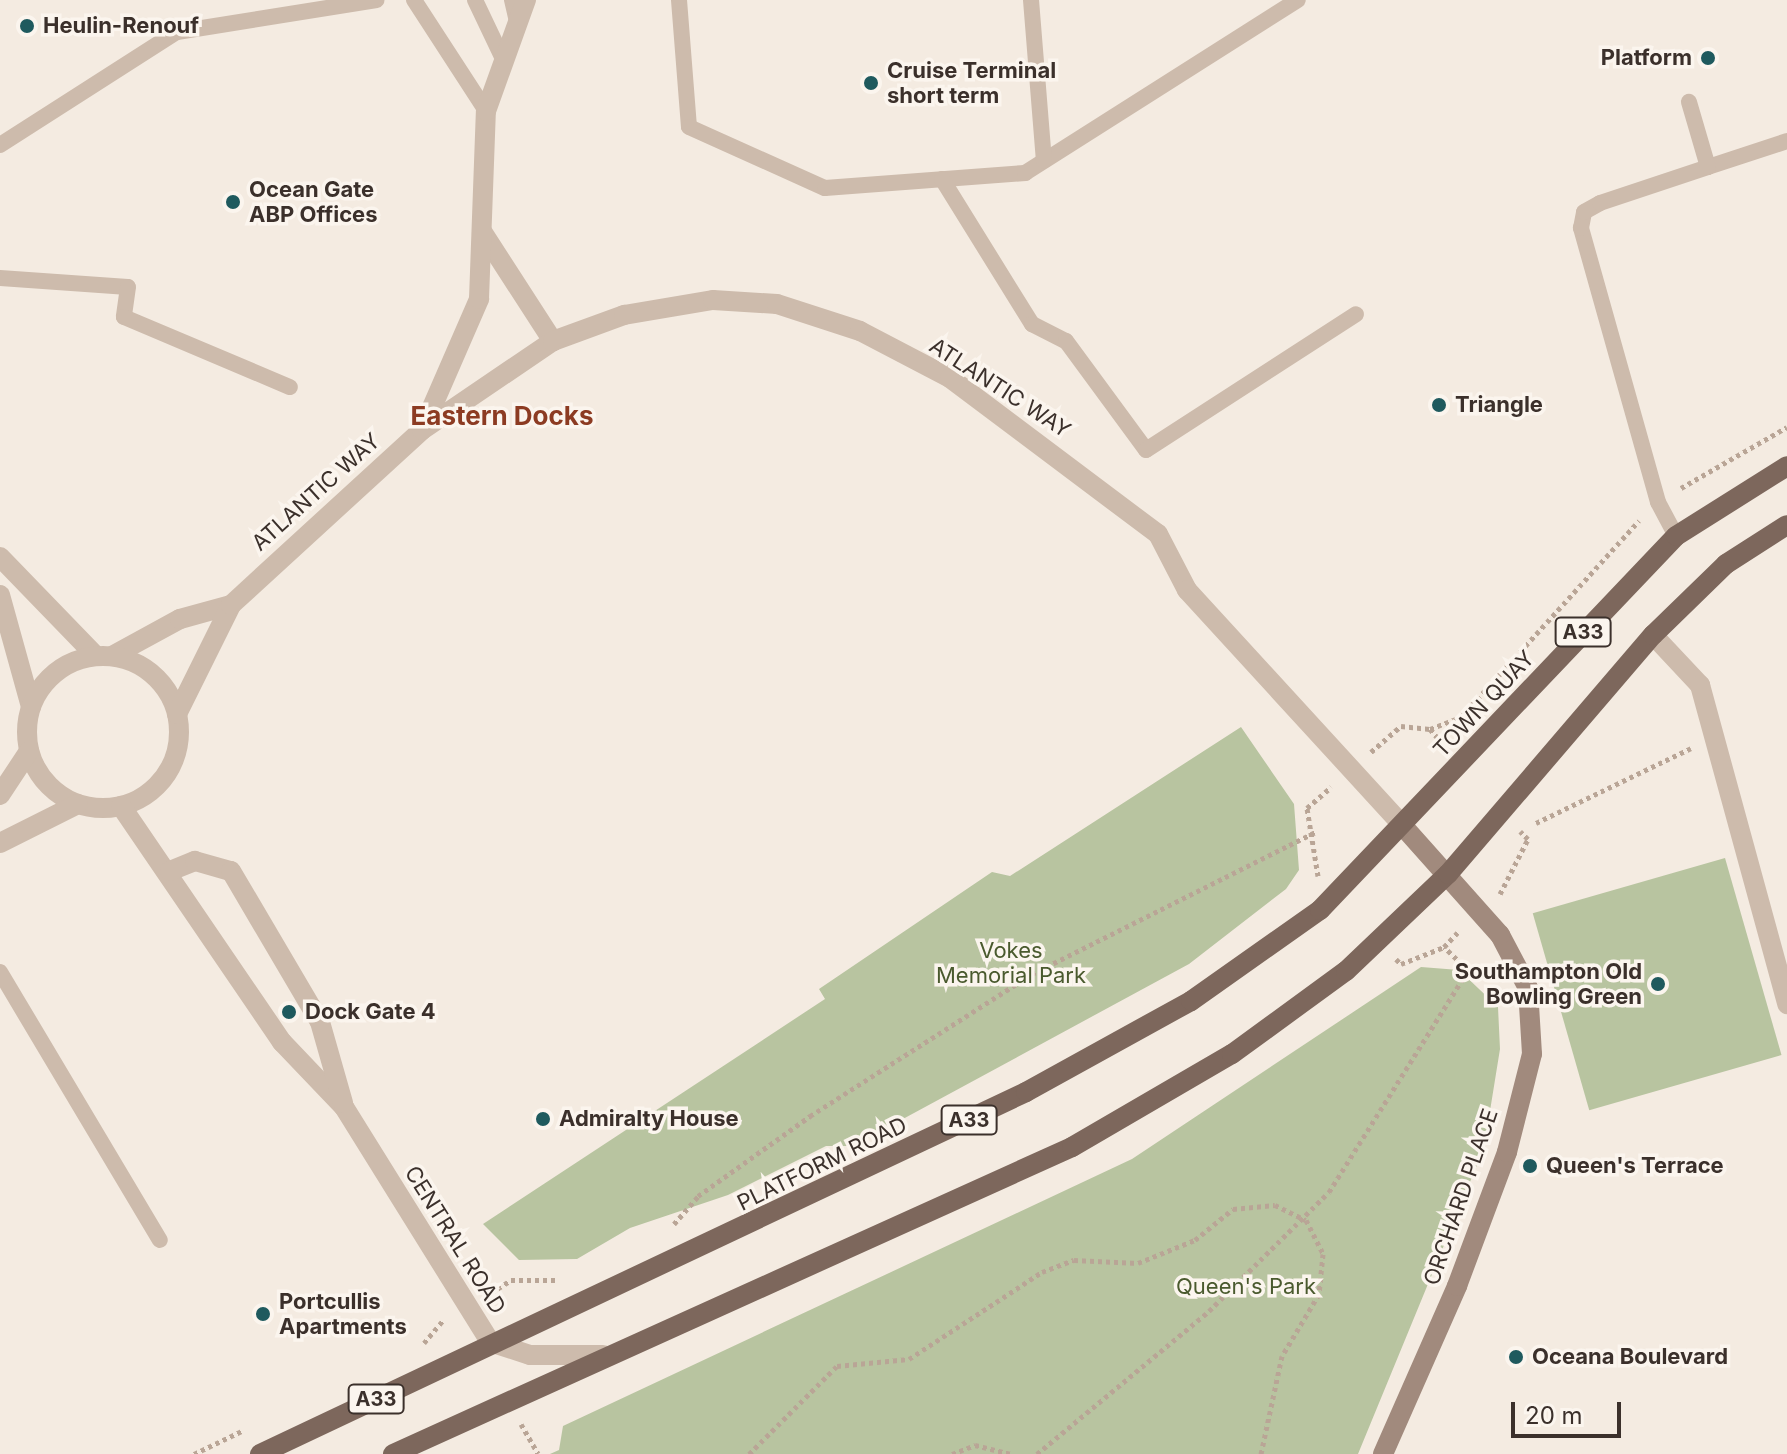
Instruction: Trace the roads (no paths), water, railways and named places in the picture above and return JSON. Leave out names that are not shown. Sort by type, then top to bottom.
[{"type":"main road","name":"TOWN QUAY","points":[[1403,826],[1676,536],[1787,466]]},
{"type":"main road","name":"A33","points":[[393,1454],[603,1355],[1072,1147],[1232,1054],[1346,971],[1448,874],[1653,635],[1726,564],[1787,525]]},
{"type":"main road","name":"PLATFORM ROAD","points":[[260,1454],[490,1342],[998,1106],[1191,1001],[1320,910],[1403,826]]},
{"type":"street","points":[[422,430],[479,299],[486,111],[504,61],[519,32],[526,0]]},
{"type":"street","points":[[483,233],[553,341]]},
{"type":"street","name":"ATLANTIC WAY","points":[[177,714],[231,605],[422,430],[553,341],[624,315],[713,300],[777,304],[860,331],[950,378],[1158,534],[1187,590],[1403,826]]},
{"type":"street","points":[[0,557],[104,656],[154,675],[177,714],[174,761],[143,797],[121,806],[78,804],[0,843]]},
{"type":"street","points":[[0,595],[31,707],[29,751],[39,774],[78,804]]},
{"type":"street","name":"ATLANTIC WAY","points":[[104,656],[180,619],[231,605]]},
{"type":"street","points":[[1653,635],[1700,685],[1787,1004]]},
{"type":"street","points":[[31,707],[56,672],[104,656]]},
{"type":"street","points":[[0,795],[29,751]]},
{"type":"street","name":"CENTRAL ROAD","points":[[121,806],[170,871],[282,1042],[344,1107],[490,1342],[530,1355],[603,1355]]},
{"type":"street","name":"ORCHARD PLACE","points":[[1383,1454],[1474,1241],[1532,1054],[1528,988],[1500,935],[1403,826]]},
{"type":"street","name":"CENTRAL ROAD","points":[[170,871],[195,861],[231,871],[320,1022],[344,1107]]},
{"type":"lane","points":[[0,145],[177,32],[376,0]]},
{"type":"lane","points":[[414,0],[486,111]]},
{"type":"lane","points":[[475,0],[504,61]]},
{"type":"lane","points":[[512,0],[519,32]]},
{"type":"lane","points":[[679,0],[689,127],[825,188],[1025,173],[1298,0]]},
{"type":"lane","points":[[1031,0],[1044,160]]},
{"type":"lane","points":[[1689,102],[1708,167]]},
{"type":"lane","points":[[1676,536],[1658,502],[1581,228],[1584,212],[1600,203],[1787,141]]},
{"type":"lane","points":[[942,179],[1032,324],[1066,341],[1146,450],[1356,314]]},
{"type":"lane","points":[[0,278],[128,287],[124,317],[290,387]]},
{"type":"lane","points":[[0,972],[160,1240]]},
{"type":"place","name":"Heulin-Renouf","points":[[27,26]]},
{"type":"place","name":"Platform","points":[[1708,58]]},
{"type":"place","name":"Cruise Terminal short term","points":[[871,83]]},
{"type":"place","name":"Ocean Gate ABP Offices","points":[[233,202]]},
{"type":"place","name":"Triangle","points":[[1439,405]]},
{"type":"place","name":"Southampton Old Bowling Green","points":[[1658,984]]},
{"type":"place","name":"Dock Gate 4","points":[[289,1012]]},
{"type":"place","name":"Admiralty House","points":[[543,1119]]},
{"type":"place","name":"Queen's Terrace","points":[[1530,1166]]},
{"type":"place","name":"Portcullis Apartments","points":[[263,1314]]},
{"type":"place","name":"Oceana Boulevard","points":[[1516,1357]]},
{"type":"district","name":"Eastern Docks","points":[[502,416]]},
{"type":"park label","name":"Vokes Memorial Park","points":[[1011,962]]},
{"type":"park label","name":"Queen's Park","points":[[1246,1287]]}]
